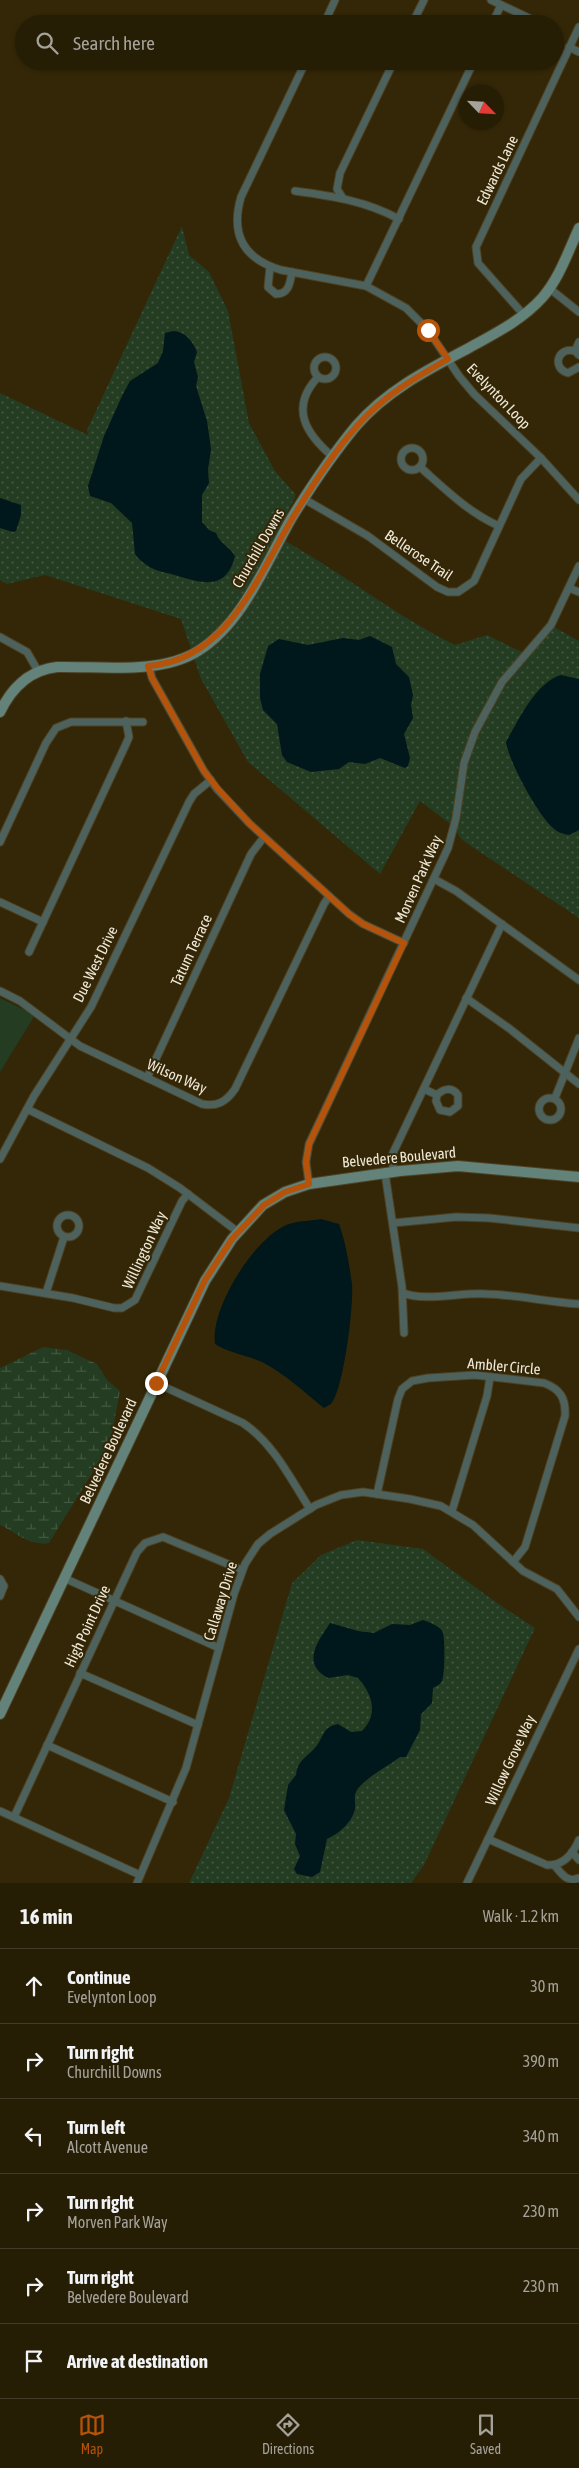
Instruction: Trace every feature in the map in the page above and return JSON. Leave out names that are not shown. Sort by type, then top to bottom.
[{"type":"street","points":[[328,15],[335,0]]},
{"type":"street","points":[[416,15],[424,0]]},
{"type":"street","points":[[491,0],[522,15]]},
{"type":"street","points":[[496,15],[501,5]]},
{"type":"street","name":"Edwards Lane","points":[[564,58],[579,27]]},
{"type":"street","points":[[569,47],[579,52]]},
{"type":"street","name":"Evelynton Loop","points":[[302,70],[237,209],[237,225],[245,247],[258,261],[270,267],[366,286],[393,299],[428,330],[474,394],[541,458],[579,500]]},
{"type":"street","points":[[342,197],[337,189],[340,174],[390,70]]},
{"type":"street","points":[[366,286],[470,70]]},
{"type":"street","name":"Edwards Lane","points":[[524,315],[478,263],[476,247],[558,70]]},
{"type":"street","points":[[295,190],[342,197],[376,207],[399,219]]},
{"type":"street","name":"Churchill Downs","points":[[0,712],[17,685],[38,672],[58,667],[148,666],[178,660],[199,650],[216,637],[264,572],[304,499],[357,425],[380,403],[405,384],[498,332],[524,315],[549,288],[579,228]]},
{"type":"street","points":[[270,267],[268,287],[276,294],[281,294],[289,288],[292,272]]},
{"type":"street","points":[[549,288],[579,312]]},
{"type":"street","points":[[579,342],[577,353],[570,350],[561,354],[558,363],[563,372],[568,373],[573,372],[579,367]]},
{"type":"street","points":[[318,377],[305,393],[302,401],[304,419],[310,433],[319,445],[333,457]]},
{"type":"street","name":"Bellerose Trail","points":[[304,499],[368,536],[437,587],[453,593],[465,590],[474,581],[521,479],[541,458]]},
{"type":"street","points":[[420,467],[461,503],[499,526]]},
{"type":"street","name":"Morven Park Way","points":[[309,1184],[306,1162],[309,1144],[404,943],[453,833],[462,772],[475,732],[502,682],[551,625],[579,566]]},
{"type":"street","points":[[569,588],[579,592]]},
{"type":"street","points":[[0,637],[27,652],[38,672]]},
{"type":"street","points":[[148,666],[152,678],[170,712],[211,780],[234,808],[356,920],[404,943]]},
{"type":"street","points":[[29,952],[129,737],[126,721]]},
{"type":"street","points":[[0,842],[46,742],[56,728],[71,722],[143,722]]},
{"type":"street","name":"Due West Drive","points":[[0,1159],[27,1109],[95,999],[189,802],[194,794],[211,780]]},
{"type":"street","name":"Tatum Terrace","points":[[147,1078],[251,854],[264,837]]},
{"type":"street","points":[[434,878],[456,891],[579,980]]},
{"type":"street","name":"Wilson Way","points":[[0,991],[20,1001],[69,1040],[202,1104],[212,1106],[229,1098],[235,1089],[329,896]]},
{"type":"street","points":[[0,902],[43,922]]},
{"type":"street","points":[[404,1333],[403,1293],[393,1223],[389,1172],[393,1153],[502,924]]},
{"type":"street","points":[[466,998],[510,1029],[579,1084]]},
{"type":"street","points":[[555,1098],[579,1038]]},
{"type":"street","points":[[424,1089],[437,1096]]},
{"type":"street","points":[[27,1109],[129,1157],[188,1194],[238,1232]]},
{"type":"street","name":"Belvedere Boulevard","points":[[0,1714],[205,1280],[238,1232],[264,1205],[285,1192],[309,1184],[389,1172],[458,1166],[579,1177]]},
{"type":"street","name":"Willington Way","points":[[0,1286],[46,1293],[114,1308],[130,1305],[135,1300],[182,1201],[188,1194]]},
{"type":"street","points":[[393,1223],[456,1217],[489,1218],[579,1228]]},
{"type":"street","points":[[46,1293],[64,1238]]},
{"type":"street","points":[[403,1293],[421,1298],[446,1294],[488,1294],[579,1304]]},
{"type":"street","name":"Ambler Circle","points":[[377,1494],[402,1389],[412,1381],[475,1375],[544,1383],[554,1387],[562,1394],[566,1404],[561,1433],[525,1547],[513,1562]]},
{"type":"street","points":[[452,1511],[487,1396],[490,1377]]},
{"type":"street","points":[[156,1383],[243,1423],[254,1431],[268,1443],[310,1509]]},
{"type":"street","name":"Callaway Drive","points":[[138,1883],[186,1768],[242,1570],[258,1544],[270,1534],[310,1509],[341,1495],[363,1492],[428,1502],[452,1511],[473,1525],[523,1571],[557,1589],[579,1617]]},
{"type":"street","name":"High Point Drive","points":[[14,1817],[137,1552],[145,1543],[154,1538],[171,1539],[242,1570]]},
{"type":"street","points":[[0,1578],[4,1586],[0,1596]]},
{"type":"street","points":[[64,1578],[220,1648]]},
{"type":"street","name":"Willow Grove Way","points":[[468,1883],[579,1649]]},
{"type":"street","points":[[80,1673],[198,1726]]},
{"type":"street","points":[[47,1745],[173,1802]]},
{"type":"street","points":[[0,1811],[140,1875]]},
{"type":"street","points":[[488,1839],[548,1865],[555,1866],[562,1863],[572,1852],[579,1840]]},
{"type":"street","points":[[572,1852],[579,1860]]},
{"type":"street","points":[[555,1866],[567,1878],[572,1880],[579,1878]]},
{"type":"green space","points":[[182,226],[189,255],[209,272],[228,311],[249,423],[275,471],[296,495],[276,536],[409,620],[455,645],[487,635],[530,656],[554,627],[579,641],[579,918],[461,839],[453,826],[420,801],[380,874],[248,762],[201,679],[181,619],[45,575],[7,584],[0,580],[0,393],[88,435],[87,430]]},
{"type":"green space","points":[[0,998],[35,1015],[0,1072]]},
{"type":"green space","points":[[43,1347],[67,1350],[97,1364],[107,1380],[120,1391],[112,1434],[104,1454],[49,1543],[42,1544],[23,1538],[0,1525],[0,1368]]},
{"type":"green space","points":[[357,1540],[423,1549],[535,1628],[424,1865],[411,1883],[189,1883],[229,1798],[292,1583],[321,1555]]},
{"type":"water","points":[[177,331],[188,338],[197,352],[194,362],[198,377],[196,386],[207,421],[211,449],[208,470],[209,483],[202,495],[202,522],[209,530],[216,533],[235,556],[230,569],[224,577],[216,581],[197,581],[158,571],[145,564],[135,554],[132,523],[111,503],[90,496],[88,486],[104,436],[130,381],[158,363],[163,351],[165,333]]},
{"type":"water","points":[[0,498],[21,505],[21,515],[16,531],[13,532],[0,528]]},
{"type":"water","points":[[370,636],[392,647],[396,664],[409,677],[413,695],[411,705],[413,718],[404,734],[410,758],[408,766],[405,768],[380,758],[365,764],[349,762],[339,769],[311,772],[287,762],[282,755],[277,724],[263,710],[260,698],[260,674],[268,646],[279,639],[308,645],[343,638],[359,640]]},
{"type":"water","points":[[561,675],[579,679],[579,830],[569,835],[554,829],[539,811],[512,762],[506,742],[522,713],[536,694],[544,685]]},
{"type":"water","points":[[321,1219],[339,1224],[344,1239],[352,1284],[350,1327],[344,1365],[336,1396],[331,1404],[324,1408],[279,1372],[262,1362],[226,1350],[215,1344],[215,1329],[219,1313],[227,1295],[236,1277],[260,1245],[273,1233],[286,1225]]},
{"type":"water","points":[[423,1620],[435,1625],[442,1631],[444,1637],[444,1672],[442,1681],[433,1688],[432,1703],[421,1714],[420,1730],[406,1757],[400,1757],[377,1772],[357,1790],[355,1809],[351,1819],[340,1831],[327,1839],[320,1872],[312,1877],[297,1874],[294,1869],[300,1856],[295,1844],[296,1834],[284,1810],[288,1785],[296,1775],[300,1763],[314,1749],[328,1728],[338,1724],[351,1732],[362,1731],[371,1718],[372,1711],[370,1697],[358,1678],[348,1675],[328,1678],[320,1672],[313,1658],[317,1644],[330,1623],[358,1631],[374,1633],[392,1624],[410,1625]]},
{"type":"route","points":[[156,1383],[205,1280],[232,1239],[264,1205],[285,1192],[309,1184],[306,1162],[309,1144],[404,943],[356,920],[234,808],[204,771],[152,678],[148,666],[168,664],[190,655],[216,637],[264,572],[297,510],[357,425],[380,403],[416,376],[448,359],[428,330]]}]
